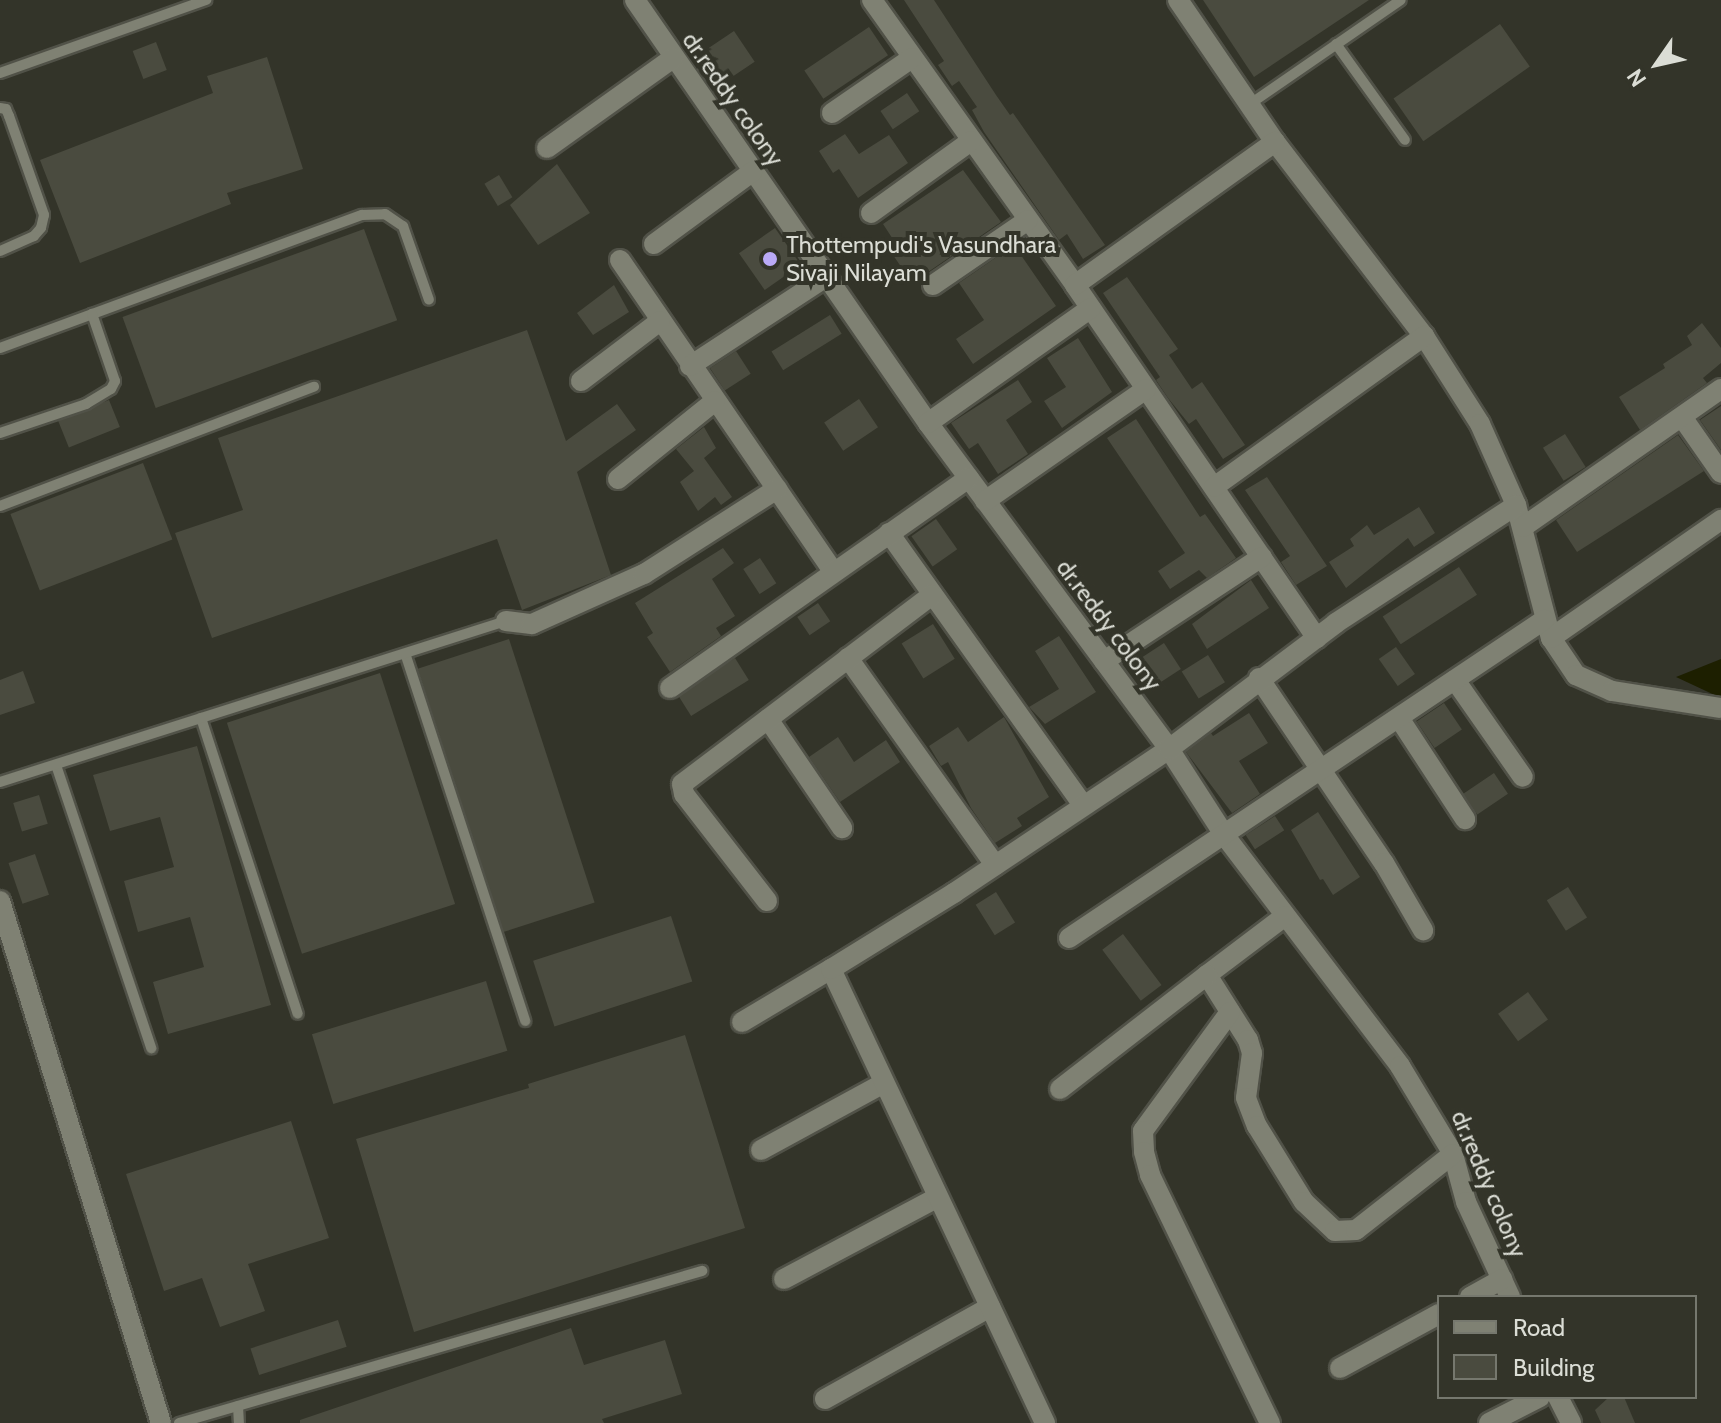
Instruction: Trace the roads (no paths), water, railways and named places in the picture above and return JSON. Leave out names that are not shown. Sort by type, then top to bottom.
[{"type":"street","name":"dr.reddy colony","points":[[635,0],[928,423],[1169,749],[1225,836],[1400,1066],[1453,1154],[1466,1202],[1506,1288]]},
{"type":"street","points":[[872,0],[1075,285],[1317,638]]},
{"type":"street","points":[[1178,0],[1275,142],[1424,336],[1480,424],[1516,505],[1547,629],[1576,675],[1612,691],[1721,708]]},
{"type":"street","points":[[547,148],[673,58]]},
{"type":"street","points":[[832,113],[912,58]]},
{"type":"street","points":[[871,213],[971,141]]},
{"type":"street","points":[[1075,285],[1275,142]]},
{"type":"street","points":[[654,244],[752,172]]},
{"type":"street","points":[[933,285],[1028,220]]},
{"type":"street","points":[[620,260],[834,572]]},
{"type":"street","points":[[690,366],[826,277]]},
{"type":"street","points":[[928,423],[1091,308]]},
{"type":"street","points":[[581,381],[660,321]]},
{"type":"street","points":[[1214,487],[1424,336]]},
{"type":"street","points":[[985,501],[1146,389]]},
{"type":"street","points":[[1523,527],[1721,389]]},
{"type":"street","points":[[618,479],[715,401]]},
{"type":"street","points":[[1682,417],[1721,473]]},
{"type":"street","points":[[670,688],[969,478]]},
{"type":"street","points":[[506,621],[532,624],[644,574],[777,489]]},
{"type":"street","points":[[742,1022],[995,865],[1169,749],[1259,678],[1516,505]]},
{"type":"street","points":[[1069,938],[1455,680],[1547,629],[1721,520]]},
{"type":"street","points":[[889,533],[1083,805]]},
{"type":"street","points":[[1104,661],[1262,557]]},
{"type":"street","points":[[767,901],[684,794],[682,784],[932,595]]},
{"type":"street","points":[[848,658],[995,865]]},
{"type":"street","points":[[1259,678],[1320,773],[1384,863],[1423,930]]},
{"type":"street","points":[[1455,680],[1523,777]]},
{"type":"street","points":[[1399,718],[1465,819]]},
{"type":"street","points":[[768,719],[842,828]]},
{"type":"street","points":[[0,901],[161,1423]]},
{"type":"street","points":[[1060,1089],[1285,916]]},
{"type":"street","points":[[831,969],[990,1307],[1040,1421]]},
{"type":"street","points":[[1207,975],[1248,1040],[1252,1053],[1246,1098],[1257,1126],[1304,1202],[1335,1231],[1356,1230],[1453,1154]]},
{"type":"street","points":[[1230,1012],[1143,1131],[1144,1152],[1150,1175],[1270,1423]]},
{"type":"street","points":[[761,1150],[884,1083]]},
{"type":"street","points":[[784,1279],[938,1197]]},
{"type":"street","points":[[1478,1295],[1506,1288]]},
{"type":"street","points":[[825,1399],[990,1307]]},
{"type":"street","points":[[1340,1368],[1437,1315]]},
{"type":"street","points":[[1489,1423],[1536,1399]]},
{"type":"street","points":[[1559,1399],[1571,1423]]},
{"type":"lane","points":[[0,73],[206,0]]},
{"type":"lane","points":[[1250,104],[1401,0]]},
{"type":"lane","points":[[1336,44],[1405,140]]},
{"type":"lane","points":[[0,108],[6,109],[9,116],[44,215],[41,228],[34,236],[0,251]]},
{"type":"lane","points":[[0,348],[350,219],[373,214],[385,214],[403,226],[429,300]]},
{"type":"lane","points":[[0,433],[86,404],[111,389],[115,381],[92,314]]},
{"type":"lane","points":[[0,506],[314,387]]},
{"type":"lane","points":[[0,782],[406,656],[506,621]]},
{"type":"lane","points":[[406,656],[525,1021]]},
{"type":"lane","points":[[201,718],[298,1014]]},
{"type":"lane","points":[[56,765],[151,1048]]},
{"type":"lane","points":[[179,1423],[702,1271]]},
{"type":"lane","points":[[238,1406],[239,1423]]},
{"type":"place","name":"Thottempudi's Vasundhara Sivaji Nilayam","points":[[770,259]]}]
